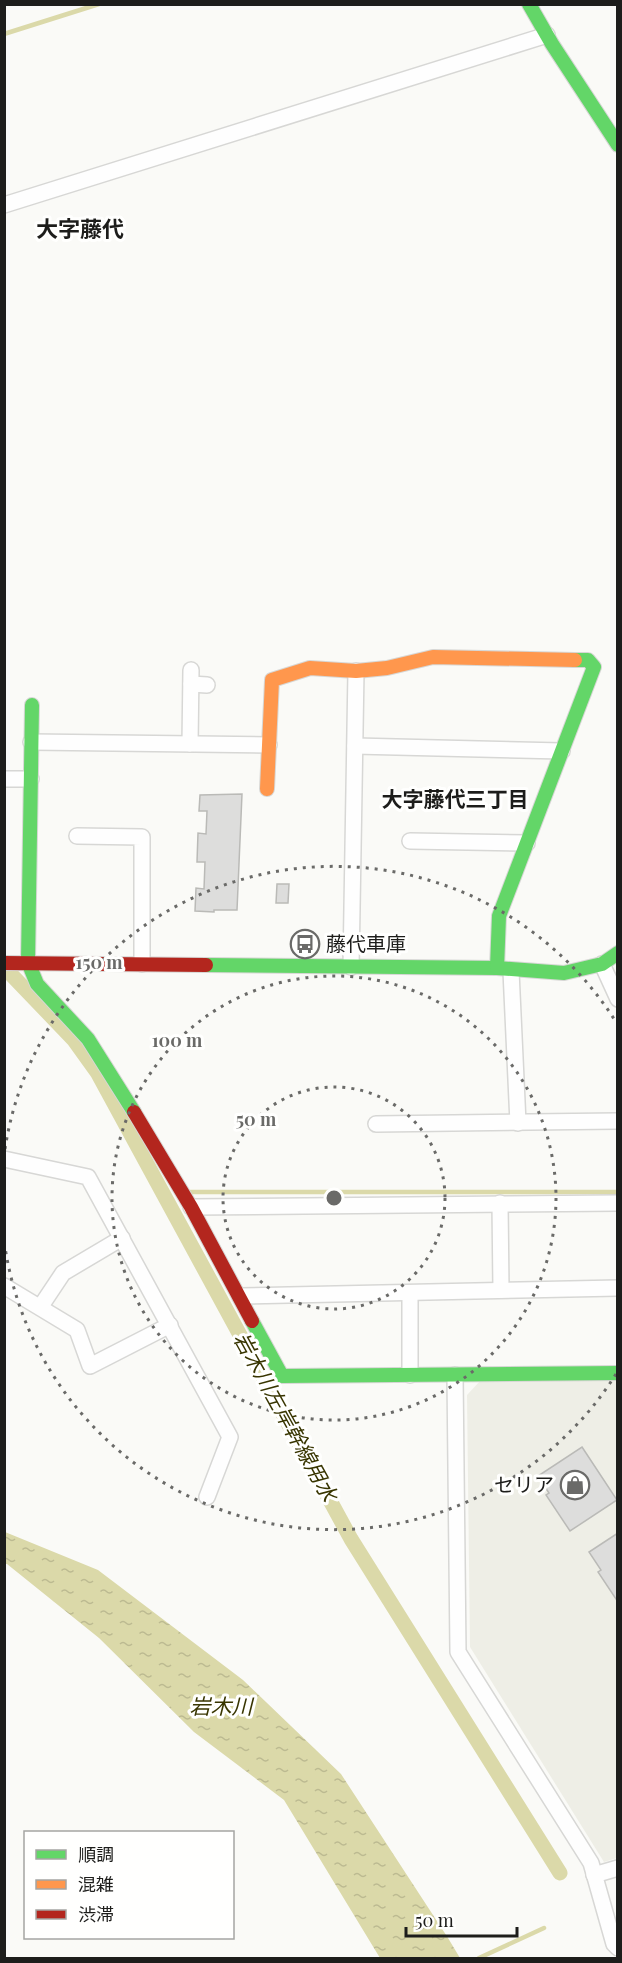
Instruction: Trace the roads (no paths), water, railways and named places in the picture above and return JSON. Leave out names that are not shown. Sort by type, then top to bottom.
[{"type":"street","points":[[530,4],[547,35],[618,146]]},
{"type":"street","points":[[4,205],[547,35]]},
{"type":"street","points":[[267,789],[272,680],[310,668],[356,671],[387,668],[433,657],[588,660],[594,667],[499,916],[518,1123]]},
{"type":"street","points":[[351,967],[356,671]]},
{"type":"street","points":[[190,744],[191,677],[207,685]]},
{"type":"street","points":[[32,705],[28,962],[38,984],[88,1039],[192,1207],[282,1376],[618,1373]]},
{"type":"street","points":[[31,742],[269,745]]},
{"type":"street","points":[[355,746],[562,751]]},
{"type":"street","points":[[4,779],[31,779]]},
{"type":"street","points":[[76,836],[142,837],[142,964]]},
{"type":"street","points":[[410,841],[527,843]]},
{"type":"street","points":[[6,963],[504,969],[564,972],[602,964],[618,953]]},
{"type":"street","points":[[602,964],[618,999]]},
{"type":"street","points":[[376,1124],[618,1121]]},
{"type":"street","points":[[4,1159],[88,1177],[230,1437],[207,1497]]},
{"type":"street","points":[[500,1203],[501,1290]]},
{"type":"street","points":[[192,1207],[618,1203]]},
{"type":"street","points":[[41,1306],[63,1273],[122,1239]]},
{"type":"street","points":[[4,1286],[41,1306],[77,1330],[90,1366],[170,1324]]},
{"type":"street","points":[[240,1296],[618,1288]]},
{"type":"street","points":[[410,1293],[410,1376]]},
{"type":"street","points":[[455,1375],[458,1652],[591,1863],[614,1944],[618,1948]]},
{"type":"street","points":[[594,1875],[618,1868]]},
{"type":"water","name":"岩木川","points":[[5,1532],[98,1570],[243,1680],[341,1774],[460,1958],[380,1958],[284,1800],[194,1732],[99,1638],[5,1564]]},
{"type":"waterway","points":[[4,34],[99,4]]},
{"type":"waterway","name":"岩木川左岸幹線用水","points":[[4,967],[74,1040],[97,1072],[351,1539],[560,1873]]},
{"type":"waterway","points":[[189,1192],[618,1192]]},
{"type":"waterway","points":[[479,1958],[544,1928]]},
{"type":"place","name":"藤代車庫","points":[[305,944]]},
{"type":"place","name":"セリア","points":[[575,1485]]},
{"type":"district","name":"大字藤代","points":[[80,229]]},
{"type":"district","name":"大字藤代三丁目","points":[[455,800]]}]
